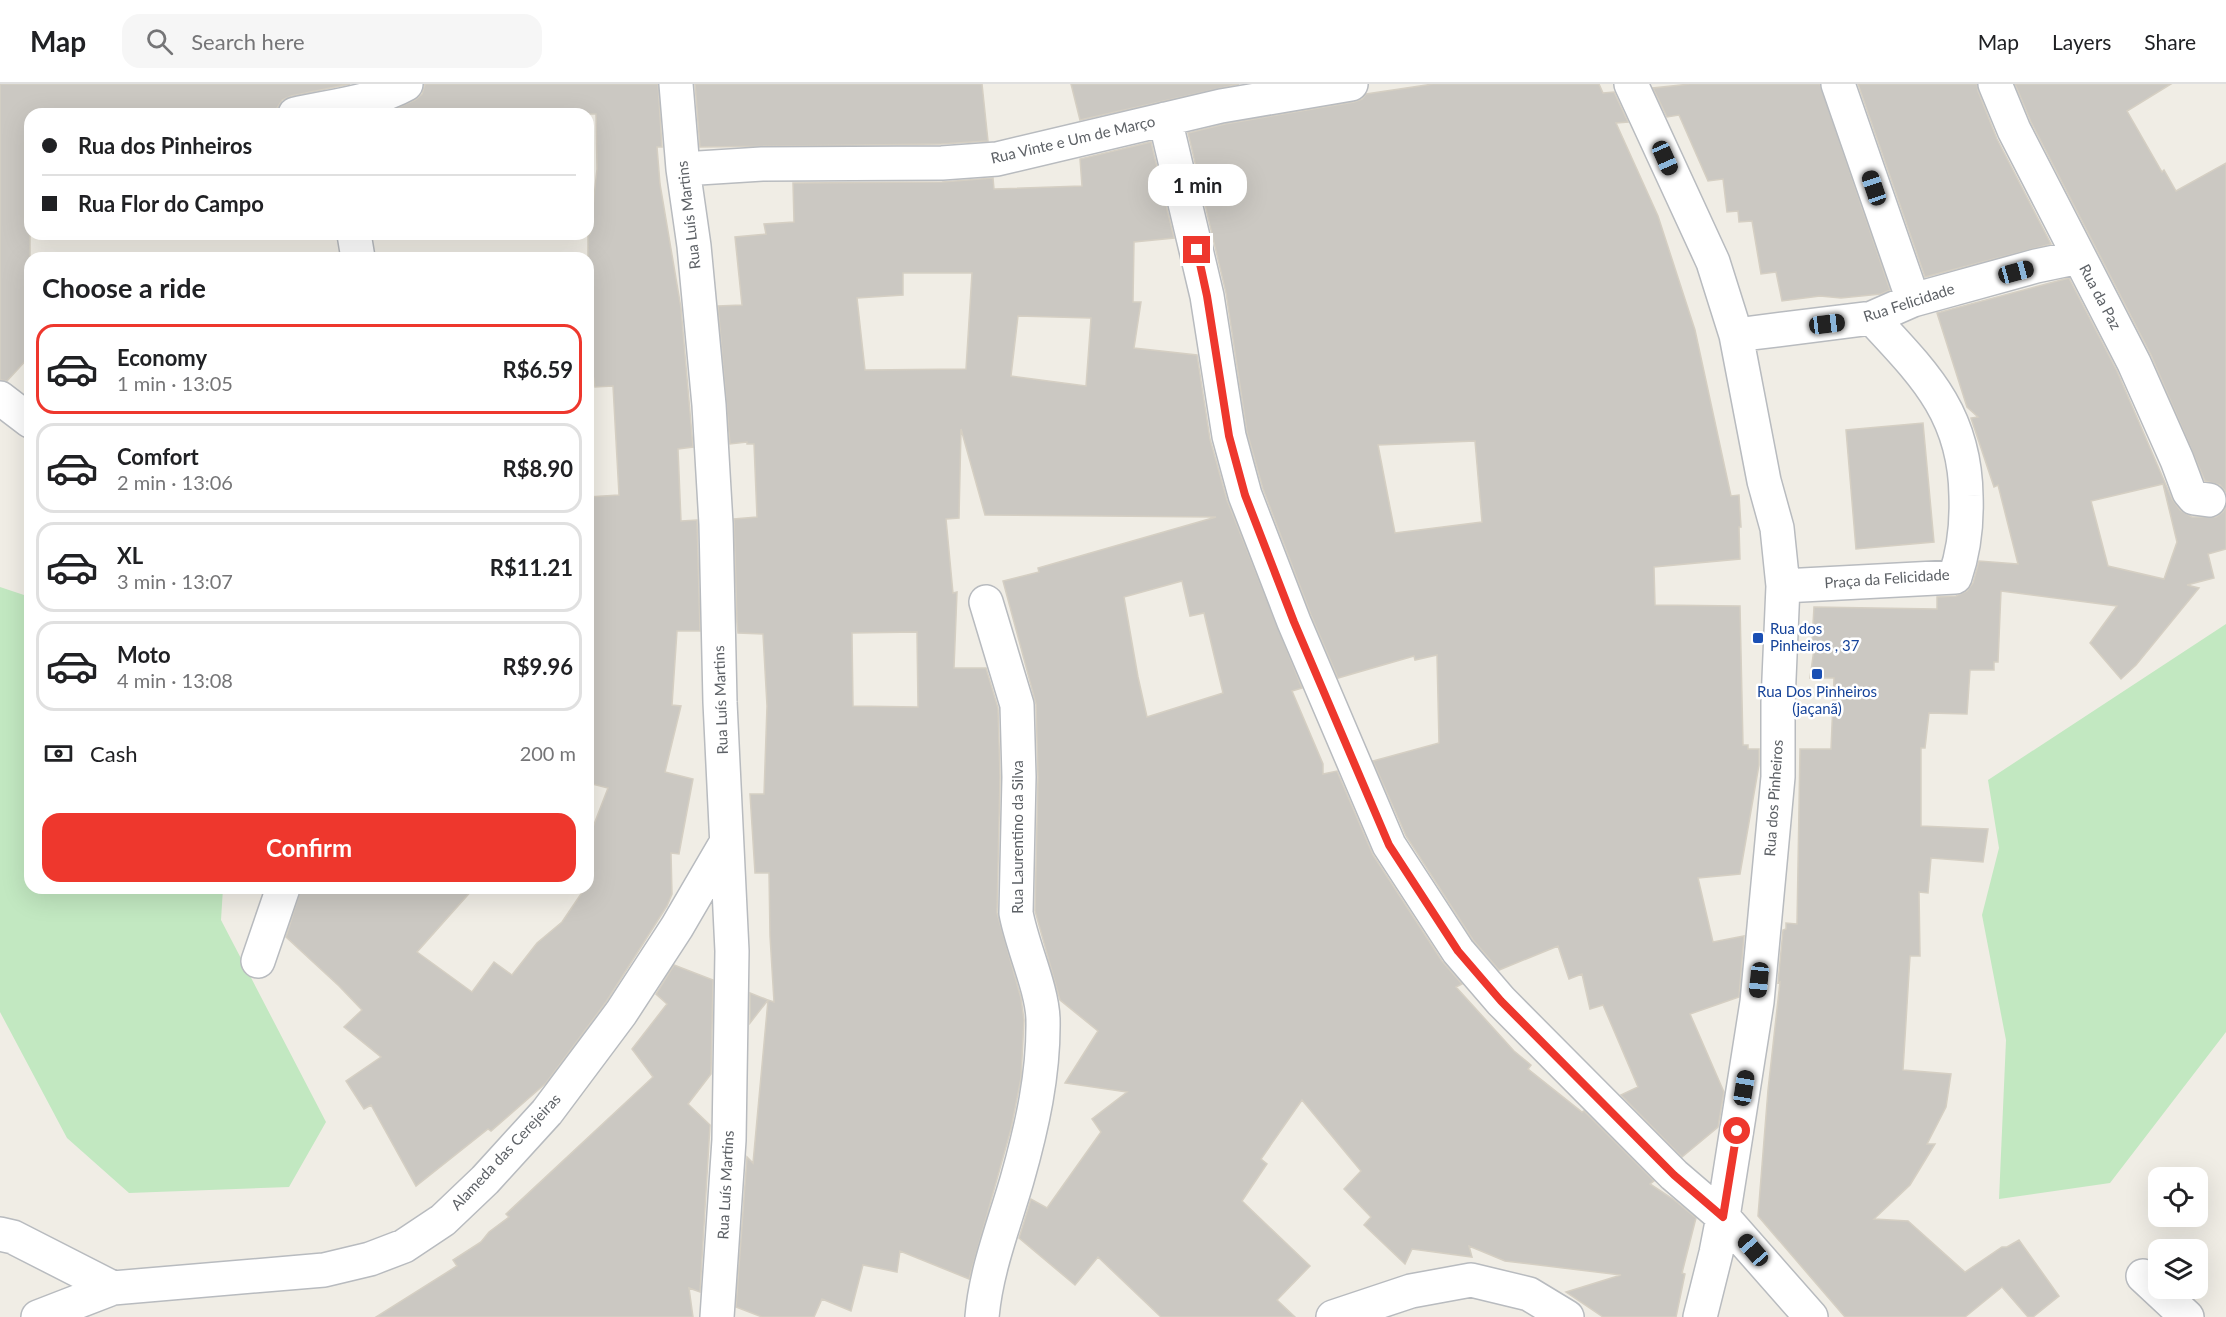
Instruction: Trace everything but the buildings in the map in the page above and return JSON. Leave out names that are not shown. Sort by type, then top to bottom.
[{"type":"street","points":[[342,108],[406,84]]},
{"type":"street","name":"Rua Luís Martins","points":[[676,84],[683,169],[694,246],[710,405],[726,843],[731,915],[732,1007],[729,1140],[717,1317]]},
{"type":"street","name":"Rua Vinte e Um de Março","points":[[683,169],[762,164],[942,163],[997,159],[1165,119],[1219,95],[1351,84]]},
{"type":"street","name":"Rua dos Pinheiros","points":[[1631,84],[1713,262],[1736,335],[1764,481],[1777,528],[1783,586],[1777,789],[1757,1002],[1723,1217],[1700,1317]]},
{"type":"street","points":[[1838,84],[1913,300]]},
{"type":"street","name":"Rua da Paz","points":[[1995,84],[2014,130],[2134,363],[2189,492],[2194,498],[2209,500]]},
{"type":"street","points":[[1165,119],[1207,296],[1229,436],[1245,495],[1294,622],[1389,845],[1458,951],[1501,1001],[1674,1175],[1723,1217],[1811,1317]]},
{"type":"street","name":"Rua Felicidade","points":[[1736,335],[1872,318],[1913,300],[2036,266],[2079,257]]},
{"type":"street","name":"Praça da Felicidade","points":[[1783,586],[1955,577],[1959,567],[1967,507],[1966,470],[1958,434],[1943,405],[1919,369],[1872,318]]},
{"type":"street","points":[[0,398],[24,416]]},
{"type":"street","name":"Rua Laurentino da Silva","points":[[982,1317],[1001,1230],[1038,1098],[1043,1016],[1016,913],[1019,777],[1017,705],[986,602]]},
{"type":"street","name":"Alameda das Cerejeiras","points":[[38,1317],[113,1288],[324,1270],[370,1259],[405,1245],[443,1220],[485,1180],[547,1112],[627,1003],[677,927],[726,843]]},
{"type":"street","points":[[258,961],[281,894]]},
{"type":"street","points":[[0,1234],[13,1237],[113,1288]]},
{"type":"street","points":[[2143,1276],[2187,1317]]},
{"type":"street","points":[[1333,1317],[1368,1311],[1411,1291],[1471,1280],[1529,1294],[1567,1317]]},
{"type":"green space","points":[[0,587],[24,595],[24,894],[223,894],[221,920],[326,1122],[289,1187],[129,1193],[67,1138],[0,1012]]},
{"type":"green space","points":[[2226,624],[2226,1032],[2110,1183],[1999,1199],[2006,1040],[1982,915],[1999,848],[1988,780]]},
{"type":"place","name":"Rua dos Pinheiros , 37","points":[[1758,638]]},
{"type":"place","name":"Rua Dos Pinheiros (jaçanã)","points":[[1817,674]]},
{"type":"route","points":[[1197,250],[1207,296],[1229,436],[1245,495],[1294,622],[1353,764],[1389,845],[1418,893],[1458,951],[1501,1001],[1674,1175],[1723,1217],[1737,1131]]}]
